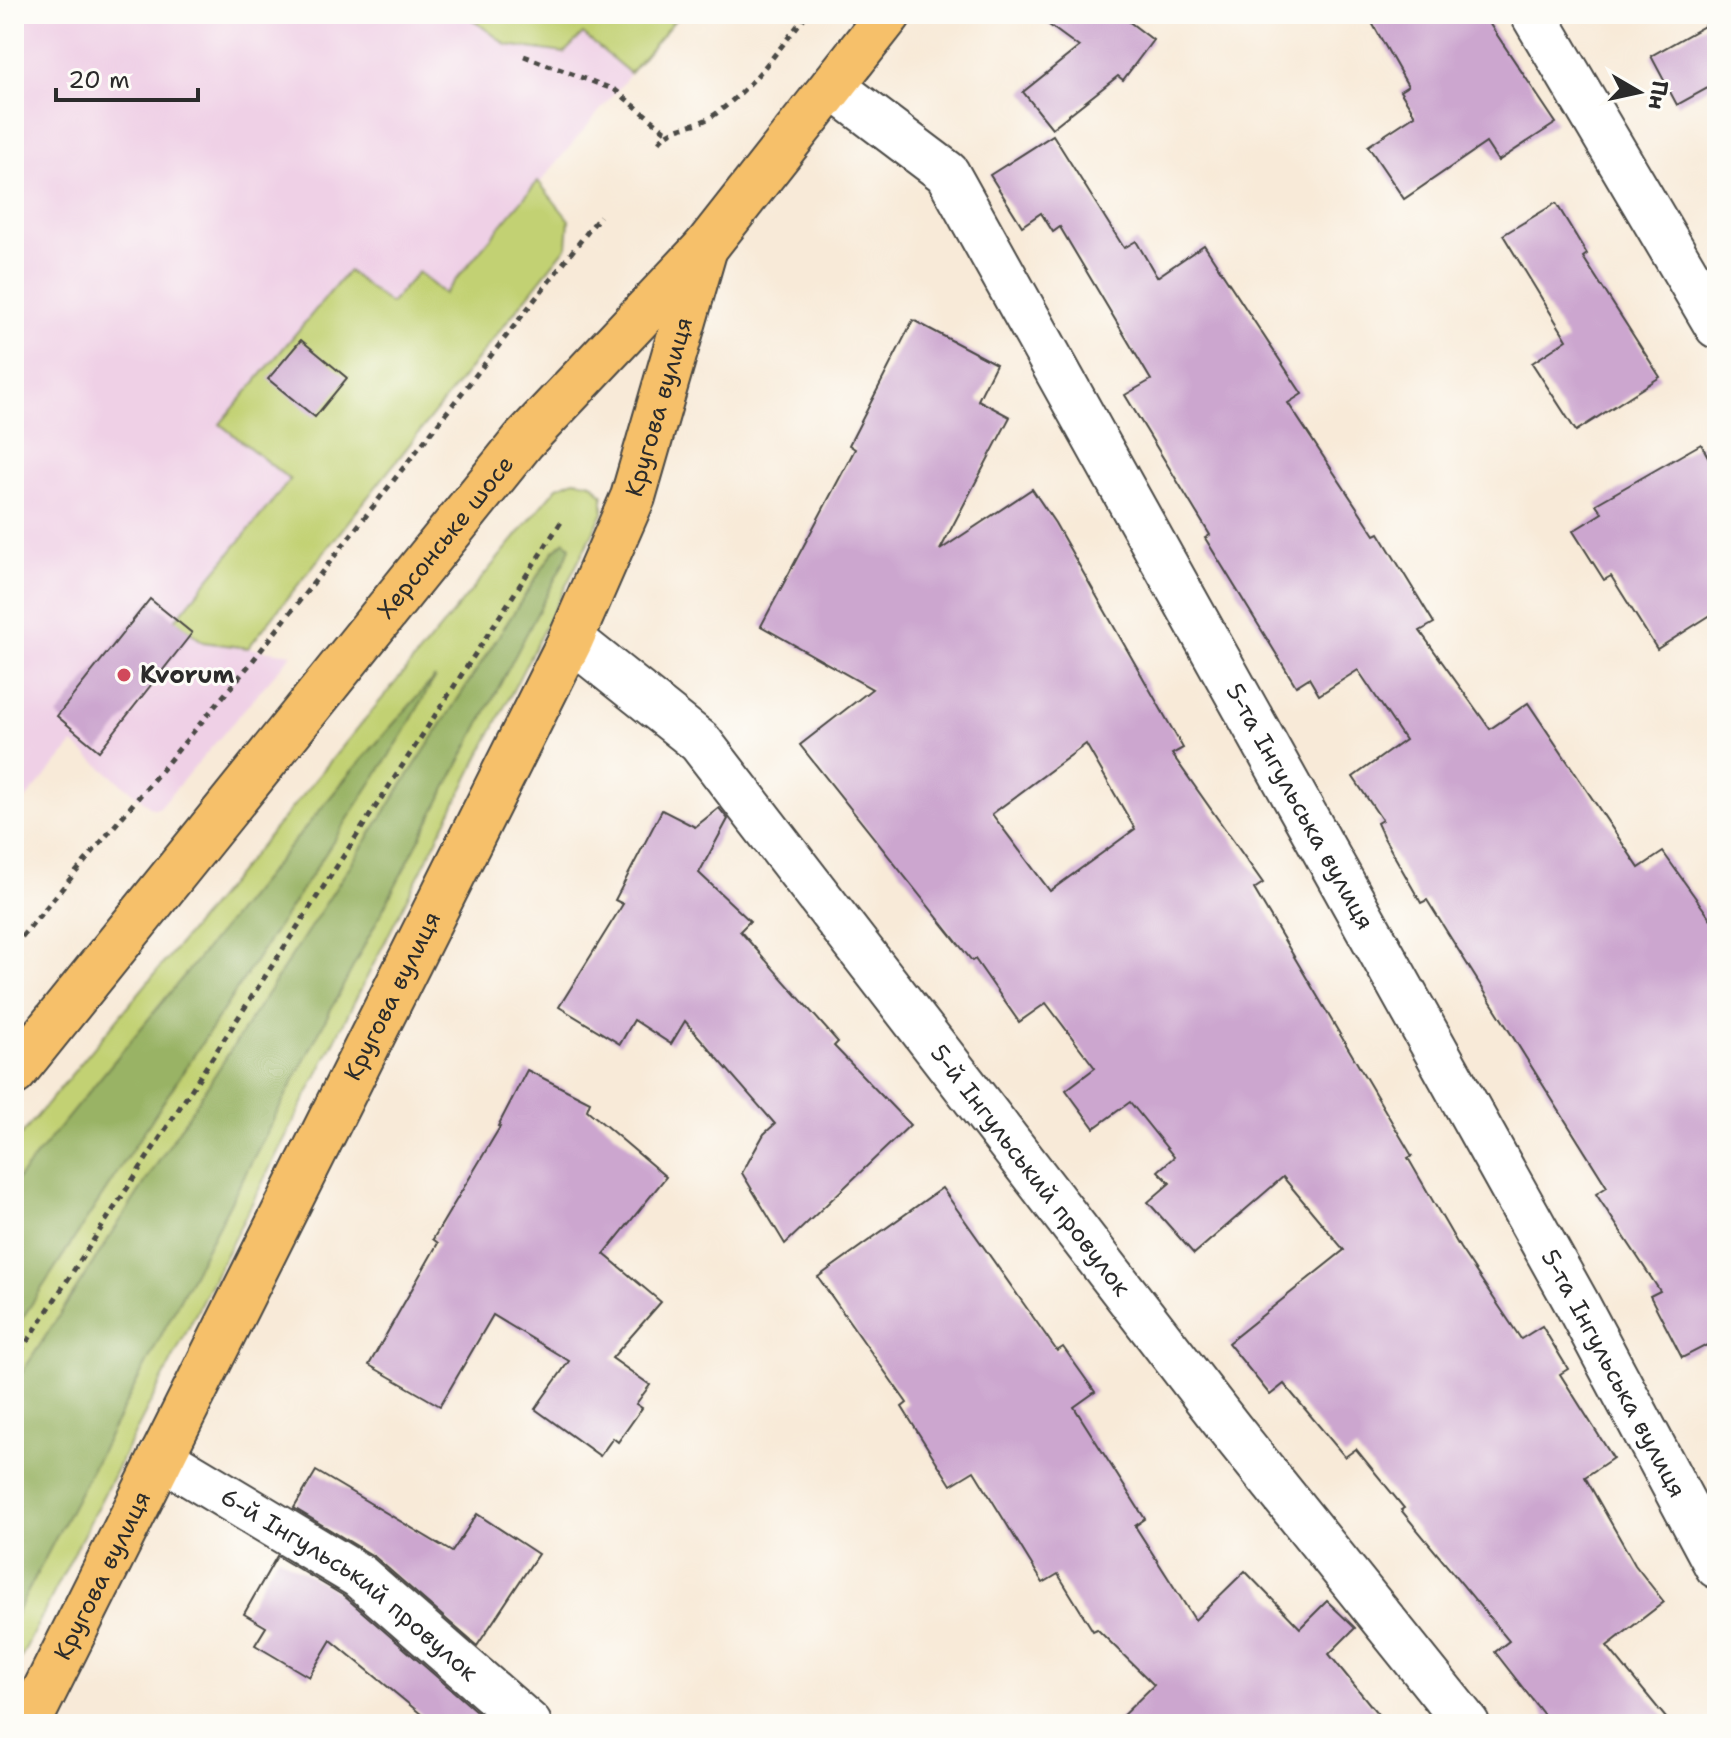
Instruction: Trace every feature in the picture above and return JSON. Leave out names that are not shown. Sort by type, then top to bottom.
[{"type":"main road","name":"Херсонське шосе","points":[[14,1073],[523,441],[705,248],[889,14]]},
{"type":"main road","name":"Кругова вулиця","points":[[28,1724],[571,639],[633,497],[705,248]]},
{"type":"street","points":[[1533,14],[1717,326]]},
{"type":"street","name":"5-та Інгульська вулиця","points":[[833,87],[947,173],[1576,1302],[1717,1566]]},
{"type":"street","name":"5-й Інгульський провулок","points":[[571,639],[700,742],[1230,1429],[1467,1724]]},
{"type":"street","name":"6-й Інгульський провулок","points":[[161,1457],[359,1576],[529,1724]]},
{"type":"path","points":[[659,142],[667,132],[710,119],[744,93],[807,14]]},
{"type":"path","points":[[524,56],[615,90],[667,132]]},
{"type":"path","points":[[14,946],[251,663],[600,216]]},
{"type":"path","points":[[14,1362],[563,519]]},
{"type":"shaded area","points":[[14,14],[608,14],[653,47],[175,620],[203,642],[292,654],[159,808],[152,808],[73,744],[14,813]]},
{"type":"green space","points":[[465,14],[680,14],[630,73],[583,34],[564,53],[507,45]]},
{"type":"green space","points":[[538,181],[569,220],[567,246],[248,648],[203,642],[175,620],[290,480],[220,424],[348,271],[390,304],[418,272],[444,294]]},
{"type":"green space","points":[[574,480],[592,483],[603,495],[603,513],[14,1671],[14,1144],[557,487]]},
{"type":"green space","points":[[565,541],[570,547],[567,556],[14,1618],[14,1385],[553,552]]},
{"type":"green space","points":[[435,677],[404,733],[14,1331],[14,1183],[351,772]]},
{"type":"building","points":[[1034,14],[1119,14],[1153,40],[1123,80],[1118,76],[1052,128],[1023,92],[1079,47]]},
{"type":"building","points":[[1367,14],[1483,14],[1556,123],[1498,161],[1486,143],[1404,199],[1368,146],[1415,115],[1400,91],[1408,86]]},
{"type":"building","points":[[1717,19],[1717,83],[1677,105],[1651,56]]},
{"type":"building","points":[[1053,135],[1124,248],[1136,241],[1157,277],[1204,245],[1302,394],[1288,403],[1375,535],[1379,533],[1434,623],[1420,631],[1490,729],[1528,703],[1639,868],[1663,852],[1717,928],[1717,1340],[1682,1358],[1650,1296],[1660,1291],[1596,1194],[1607,1187],[1427,900],[1421,903],[1383,836],[1377,823],[1382,820],[1353,777],[1405,740],[1358,670],[1319,695],[1309,678],[1296,686],[1205,538],[1210,535],[1125,395],[1151,380],[1060,227],[1053,232],[1041,213],[1022,226],[990,175]]},
{"type":"building","points":[[1556,203],[1587,254],[1583,257],[1660,377],[1576,431],[1532,363],[1567,340],[1503,235]]},
{"type":"building","points":[[913,320],[996,364],[978,400],[1010,417],[940,550],[1032,489],[1055,523],[1183,748],[1172,754],[1263,883],[1254,889],[1412,1156],[1408,1158],[1460,1248],[1521,1339],[1542,1326],[1568,1369],[1560,1374],[1613,1458],[1585,1477],[1635,1565],[1664,1602],[1607,1646],[1671,1724],[1551,1724],[1495,1652],[1509,1641],[1401,1510],[1404,1508],[1356,1449],[1345,1457],[1284,1384],[1270,1395],[1228,1343],[1344,1250],[1283,1177],[1194,1254],[1148,1202],[1170,1183],[1158,1171],[1174,1157],[1130,1102],[1094,1128],[1066,1090],[1095,1068],[1046,1003],[1019,1022],[975,959],[972,961],[800,745],[872,689],[761,626],[855,449],[849,445]],"holes":[[[1086,744],[1135,829],[1050,891],[992,814]]]},
{"type":"building","points":[[301,340],[347,378],[315,417],[268,379]]},
{"type":"building","points":[[1701,444],[1717,473],[1717,611],[1657,649],[1611,576],[1604,580],[1573,531],[1602,513],[1596,504]]},
{"type":"building","name":"Kvorum","points":[[150,599],[192,633],[99,751],[57,716]]},
{"type":"building","points":[[719,808],[728,819],[699,873],[750,921],[740,931],[838,1042],[834,1046],[910,1125],[785,1244],[742,1173],[764,1134],[775,1124],[685,1021],[671,1044],[634,1020],[620,1044],[559,1007],[623,904],[615,900],[662,810],[695,827]]},
{"type":"building","points":[[527,1070],[590,1102],[587,1110],[666,1177],[604,1254],[661,1302],[612,1358],[650,1385],[636,1404],[642,1408],[618,1442],[613,1438],[600,1456],[535,1409],[569,1361],[493,1315],[440,1406],[369,1365],[438,1243],[433,1239],[500,1127]]},
{"type":"building","points":[[942,1188],[1057,1351],[1063,1347],[1095,1392],[1074,1407],[1145,1519],[1135,1526],[1195,1620],[1245,1571],[1300,1628],[1327,1601],[1355,1628],[1329,1654],[1386,1724],[1114,1724],[1154,1685],[1097,1629],[1093,1631],[1058,1574],[1043,1583],[974,1471],[951,1485],[902,1407],[907,1403],[818,1277]]},
{"type":"building","points":[[316,1471],[452,1552],[477,1514],[538,1554],[477,1646],[375,1557],[294,1508]]},
{"type":"building","points":[[277,1556],[344,1596],[491,1724],[433,1724],[331,1640],[309,1677],[255,1645],[266,1627],[244,1614]]},
{"type":"place","name":"Kvorum","points":[[124,675]]}]
